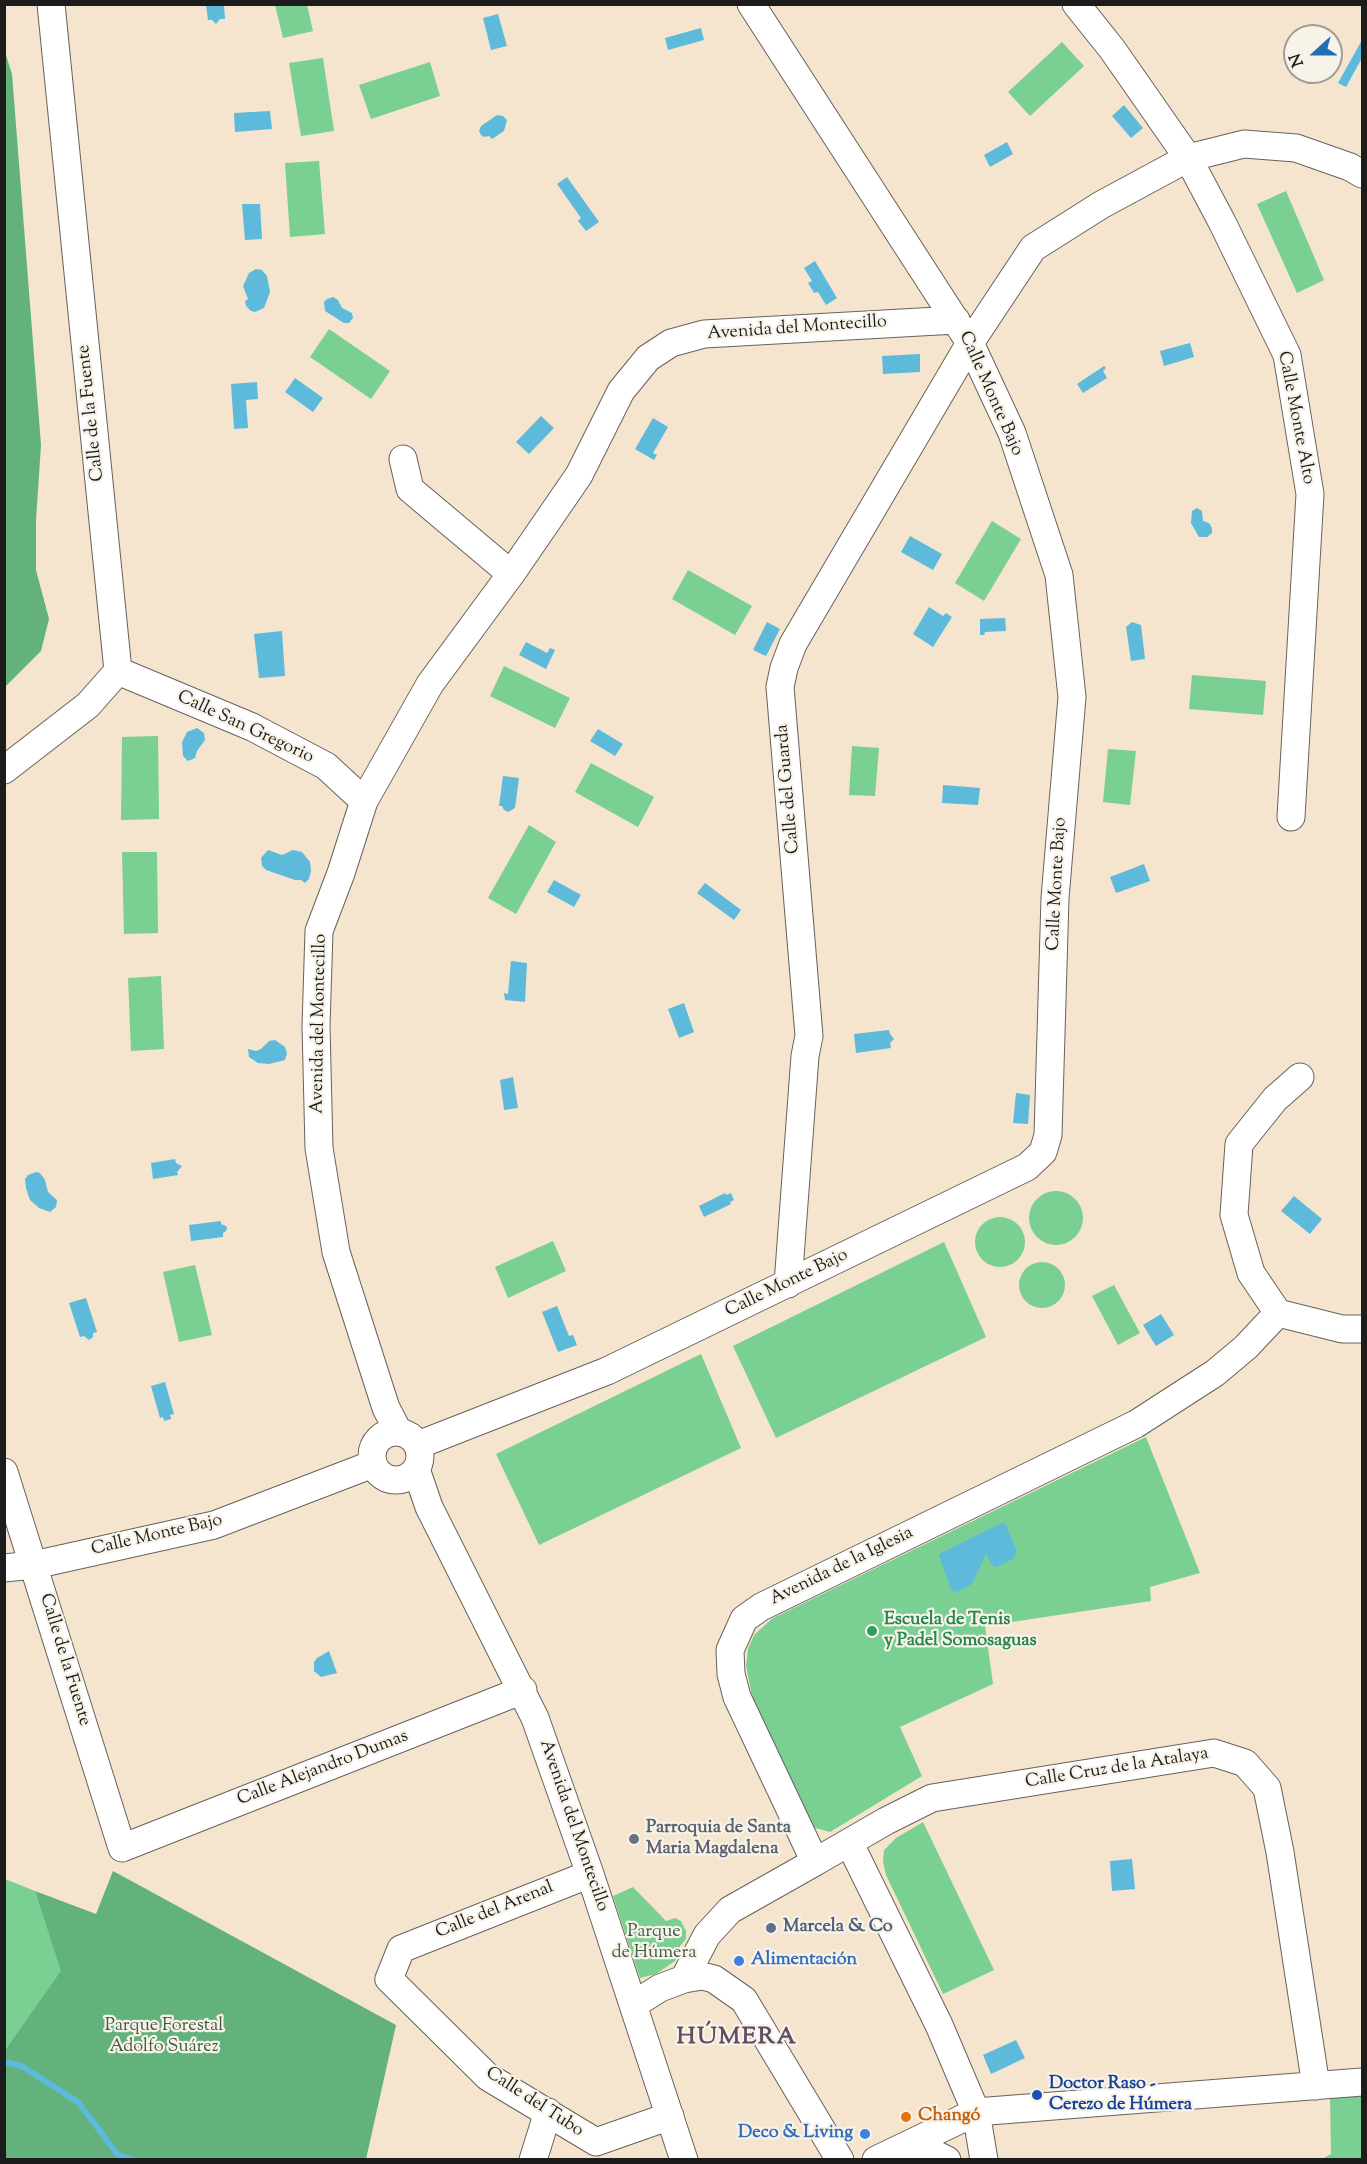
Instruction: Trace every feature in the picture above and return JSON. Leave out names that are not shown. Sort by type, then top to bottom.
[{"type":"street","name":"Calle de la Fuente","points":[[51,4],[118,671]]},
{"type":"street","name":"Calle Monte Bajo","points":[[4,1568],[34,1565],[214,1526],[373,1464],[372,1450],[376,1443],[400,1445],[608,1371],[1027,1167],[1043,1152],[1048,1135],[1055,898],[1072,697],[1059,575],[1012,433],[970,343],[752,4]]},
{"type":"street","name":"Calle Monte Alto","points":[[1076,4],[1112,49],[1188,158],[1287,355],[1308,483],[1309,506],[1291,817]]},
{"type":"street","points":[[970,343],[1034,248],[1101,205],[1188,158],[1244,144],[1296,148],[1350,167],[1362,174]]},
{"type":"street","name":"Avenida del Montecillo","points":[[684,2160],[545,1744],[523,1690],[429,1507],[400,1445],[336,1252],[319,1148],[316,1026],[319,931],[341,873],[364,801],[430,684],[511,574],[579,475],[621,392],[648,358],[670,343],[704,334],[956,320]]},
{"type":"street","name":"Calle del Guarda","points":[[788,1284],[805,1056],[810,1036],[780,687],[793,644],[970,343]]},
{"type":"street","points":[[403,459],[410,489],[511,574]]},
{"type":"street","points":[[4,770],[88,705],[118,671]]},
{"type":"street","name":"Calle San Gregorio","points":[[118,671],[252,727],[326,766],[364,801]]},
{"type":"street","points":[[1300,1077],[1275,1099],[1239,1144],[1234,1215],[1251,1273],[1278,1313],[1342,1329],[1362,1329]]},
{"type":"street","name":"Avenida de la Iglesia","points":[[815,1862],[737,1697],[731,1674],[730,1650],[744,1619],[761,1607],[1136,1424],[1215,1373],[1246,1347],[1278,1313]]},
{"type":"street","name":"Calle de la Fuente","points":[[4,1472],[122,1848]]},
{"type":"street","name":"Calle Alejandro Dumas","points":[[122,1848],[523,1690]]},
{"type":"street","name":"Calle Cruz de la Atalaya","points":[[815,1862],[850,1844],[886,1821],[932,1798],[1214,1753],[1245,1763],[1267,1788],[1280,1852],[1316,2086]]},
{"type":"street","points":[[850,1844],[939,2025],[976,2112],[984,2160]]},
{"type":"street","points":[[684,1979],[706,1935],[730,1910],[815,1862]]},
{"type":"street","name":"Calle del Arenal","points":[[401,1949],[590,1874]]},
{"type":"street","points":[[706,1935],[705,1951],[714,1979]]},
{"type":"street","name":"Calle del Tubo","points":[[401,1949],[389,1978],[488,2077],[596,2142],[670,2116]]},
{"type":"street","points":[[633,2005],[660,1988],[684,1979],[702,1976],[714,1979],[744,2000],[840,2160]]},
{"type":"street","points":[[887,2154],[976,2112],[1362,2082]]},
{"type":"street","points":[[533,2160],[548,2112]]},
{"type":"street","points":[[887,2154],[933,2153],[946,2160]]},
{"type":"green space","points":[[275,5],[307,5],[313,31],[283,38]]},
{"type":"green space","points":[[1062,42],[1084,66],[1030,116],[1008,92]]},
{"type":"green space","points":[[5,52],[12,74],[41,445],[36,520],[36,570],[49,619],[41,651],[5,687]]},
{"type":"green space","points":[[323,58],[334,131],[301,136],[289,63]]},
{"type":"green space","points":[[430,62],[440,96],[371,119],[359,85]]},
{"type":"green space","points":[[319,161],[325,234],[290,237],[285,163]]},
{"type":"green space","points":[[1286,191],[1324,280],[1297,293],[1257,204]]},
{"type":"green space","points":[[329,329],[390,371],[371,399],[310,357]]},
{"type":"green space","points":[[992,521],[1021,539],[984,601],[955,583]]},
{"type":"green space","points":[[688,570],[752,606],[735,635],[672,599]]},
{"type":"green space","points":[[504,666],[570,698],[555,728],[490,696]]},
{"type":"green space","points":[[1192,675],[1266,681],[1263,715],[1189,709]]},
{"type":"green space","points":[[158,736],[159,819],[121,820],[122,737]]},
{"type":"green space","points":[[852,746],[879,748],[875,796],[849,795]]},
{"type":"green space","points":[[1108,749],[1136,751],[1130,805],[1103,802]]},
{"type":"green space","points":[[591,763],[654,797],[638,827],[575,792]]},
{"type":"green space","points":[[529,825],[556,842],[516,914],[488,898]]},
{"type":"green space","points":[[122,852],[157,852],[158,933],[124,934]]},
{"type":"green space","points":[[161,976],[164,1049],[131,1051],[128,978]]},
{"type":"green space","points":[[1056,1191],[1066,1193],[1075,1199],[1081,1208],[1083,1218],[1081,1228],[1075,1237],[1066,1243],[1056,1245],[1046,1243],[1037,1237],[1031,1228],[1029,1218],[1031,1208],[1037,1199],[1046,1193]]},
{"type":"green space","points":[[1000,1217],[1009,1219],[1020,1228],[1025,1242],[1023,1251],[1014,1262],[1000,1267],[991,1265],[980,1256],[975,1242],[977,1233],[986,1222]]},
{"type":"green space","points":[[553,1241],[566,1271],[508,1298],[495,1267]]},
{"type":"green space","points":[[944,1242],[986,1337],[776,1438],[733,1346]]},
{"type":"green space","points":[[1042,1262],[1058,1269],[1065,1285],[1058,1301],[1042,1308],[1026,1301],[1019,1285],[1026,1269]]},
{"type":"green space","points":[[195,1265],[212,1335],[179,1342],[163,1272]]},
{"type":"green space","points":[[1114,1285],[1140,1333],[1118,1345],[1092,1296]]},
{"type":"green space","points":[[701,1354],[741,1448],[539,1545],[496,1454]]},
{"type":"green space","name":"Escuela de Tenis y Padel Somosaguas","points":[[1146,1437],[1200,1573],[1150,1587],[1151,1601],[985,1626],[993,1684],[900,1727],[922,1776],[830,1832],[812,1827],[762,1723],[752,1696],[746,1666],[748,1649],[754,1635],[773,1618]]},
{"type":"green space","points":[[923,1822],[994,1970],[943,1994],[886,1875],[883,1862],[884,1850],[896,1838]]},
{"type":"green space","name":"Parque Forestal Adolfo Suárez","points":[[113,1871],[396,2025],[366,2159],[5,2159],[5,2050],[61,1971],[35,1891],[96,1914]]},
{"type":"green space","points":[[5,1879],[35,1891],[62,1971],[5,2050]]},
{"type":"green space","name":"Parque de Húmera","points":[[633,1887],[666,1921],[675,1918],[681,1921],[686,1931],[686,1939],[680,1946],[680,1954],[675,1961],[656,1974],[640,1978],[613,1896]]},
{"type":"green space","points":[[1362,2094],[1362,2159],[1320,2160],[1331,2154],[1330,2096]]},
{"type":"water","points":[[206,5],[224,5],[225,19],[220,19],[216,24],[208,20]]},
{"type":"water","points":[[498,14],[507,46],[491,50],[483,18]]},
{"type":"water","points":[[701,28],[704,40],[668,50],[665,38]]},
{"type":"water","points":[[1362,40],[1362,58],[1346,87],[1340,84],[1343,84],[1343,74]]},
{"type":"water","points":[[1124,105],[1143,128],[1131,138],[1112,116]]},
{"type":"water","points":[[270,111],[272,129],[235,132],[234,113]]},
{"type":"water","points":[[497,115],[507,120],[504,131],[492,139],[481,135],[479,131],[481,126]]},
{"type":"water","points":[[1007,142],[1013,154],[990,167],[984,155]]},
{"type":"water","points":[[567,177],[599,222],[586,231],[578,221],[581,218],[557,184]]},
{"type":"water","points":[[242,204],[260,204],[262,239],[245,240]]},
{"type":"water","points":[[815,261],[837,298],[826,305],[818,292],[814,293],[808,283],[812,281],[804,268]]},
{"type":"water","points":[[256,269],[262,270],[267,276],[270,292],[264,308],[255,312],[246,306],[245,301],[248,299],[243,286],[249,273]]},
{"type":"water","points":[[333,297],[338,300],[342,308],[352,313],[353,318],[349,323],[344,323],[325,311],[324,302]]},
{"type":"water","points":[[1190,343],[1194,357],[1164,366],[1160,351]]},
{"type":"water","points":[[920,354],[920,372],[883,374],[882,356]]},
{"type":"water","points":[[1104,366],[1106,368],[1103,371],[1107,378],[1083,393],[1077,384]]},
{"type":"water","points":[[295,378],[323,398],[313,412],[285,392]]},
{"type":"water","points":[[257,382],[258,399],[246,400],[248,428],[234,429],[231,384]]},
{"type":"water","points":[[541,416],[554,428],[529,454],[516,442]]},
{"type":"water","points":[[653,418],[668,427],[653,453],[657,455],[654,460],[635,449]]},
{"type":"water","points":[[1197,508],[1202,511],[1203,521],[1209,523],[1212,528],[1212,533],[1207,537],[1199,537],[1191,523],[1192,511]]},
{"type":"water","points":[[910,536],[942,554],[933,570],[901,552]]},
{"type":"water","points":[[929,607],[943,616],[946,613],[952,617],[933,647],[913,634]]},
{"type":"water","points":[[1005,618],[1006,631],[985,632],[984,635],[980,635],[980,619]]},
{"type":"water","points":[[767,622],[780,629],[766,656],[753,650]]},
{"type":"water","points":[[1132,622],[1141,625],[1145,659],[1131,661],[1126,627]]},
{"type":"water","points":[[282,631],[285,676],[259,678],[254,634]]},
{"type":"water","points":[[526,642],[547,653],[550,648],[555,650],[546,669],[519,655]]},
{"type":"water","points":[[197,728],[204,733],[205,740],[195,758],[188,761],[183,756],[182,742],[187,732]]},
{"type":"water","points":[[598,729],[623,744],[615,756],[590,741]]},
{"type":"water","points":[[503,776],[519,778],[515,808],[508,812],[499,806]]},
{"type":"water","points":[[943,785],[980,788],[978,805],[942,803]]},
{"type":"water","points":[[268,850],[282,855],[293,850],[302,852],[310,862],[309,879],[305,883],[266,870],[262,866],[261,858]]},
{"type":"water","points":[[1144,864],[1150,881],[1116,893],[1110,877]]},
{"type":"water","points":[[554,880],[581,895],[574,907],[547,892]]},
{"type":"water","points":[[705,883],[741,910],[734,920],[697,893]]},
{"type":"water","points":[[511,961],[527,963],[525,1002],[505,1000],[504,993],[508,994]]},
{"type":"water","points":[[684,1003],[694,1032],[679,1038],[668,1009]]},
{"type":"water","points":[[889,1030],[894,1039],[890,1043],[891,1048],[856,1053],[854,1034]]},
{"type":"water","points":[[275,1040],[285,1047],[287,1053],[285,1060],[269,1064],[258,1063],[249,1057],[248,1049],[256,1051],[269,1041]]},
{"type":"water","points":[[513,1077],[518,1108],[504,1110],[500,1080]]},
{"type":"water","points":[[1016,1093],[1030,1095],[1028,1124],[1013,1123]]},
{"type":"water","points":[[175,1159],[176,1163],[182,1166],[177,1172],[178,1175],[153,1179],[151,1163]]},
{"type":"water","points":[[36,1172],[40,1173],[45,1180],[48,1192],[57,1200],[56,1207],[50,1212],[39,1208],[30,1200],[25,1179]]},
{"type":"water","points":[[725,1193],[726,1195],[731,1193],[734,1200],[730,1202],[731,1204],[704,1217],[699,1206]]},
{"type":"water","points":[[1294,1196],[1322,1219],[1310,1234],[1281,1211]]},
{"type":"water","points":[[221,1221],[221,1224],[227,1228],[223,1237],[191,1241],[189,1225]]},
{"type":"water","points":[[86,1298],[97,1332],[93,1333],[93,1337],[89,1340],[84,1336],[80,1337],[69,1303]]},
{"type":"water","points":[[557,1306],[569,1336],[573,1335],[577,1345],[558,1352],[542,1312]]},
{"type":"water","points":[[1161,1314],[1174,1335],[1156,1346],[1143,1325]]},
{"type":"water","points":[[165,1382],[174,1414],[170,1415],[171,1419],[164,1421],[163,1417],[160,1418],[151,1386]]},
{"type":"water","points":[[1005,1523],[1017,1551],[1013,1559],[996,1567],[992,1565],[986,1554],[972,1584],[957,1592],[952,1591],[939,1556],[941,1553]]},
{"type":"water","points":[[329,1651],[337,1673],[321,1677],[314,1671],[314,1662]]},
{"type":"water","points":[[1132,1859],[1135,1889],[1112,1891],[1110,1861]]},
{"type":"water","points":[[1016,2040],[1025,2058],[991,2074],[983,2055]]},
{"type":"waterway","points":[[4,2062],[22,2066],[79,2103],[118,2155],[134,2160]]},
{"type":"place","name":"Escuela de Tenis y Padel Somosaguas","points":[[872,1631]]},
{"type":"place","name":"Parroquia de Santa Maria Magdalena","points":[[634,1839]]},
{"type":"place","name":"Marcela & Co","points":[[771,1928]]},
{"type":"place","name":"Alimentación","points":[[739,1961]]},
{"type":"place","name":"Doctor Raso - Cerezo de Húmera","points":[[1037,2095]]},
{"type":"place","name":"Changó","points":[[906,2117]]},
{"type":"place","name":"Deco & Living","points":[[865,2134]]},
{"type":"district","name":"HÚMERA","points":[[737,2039]]}]
